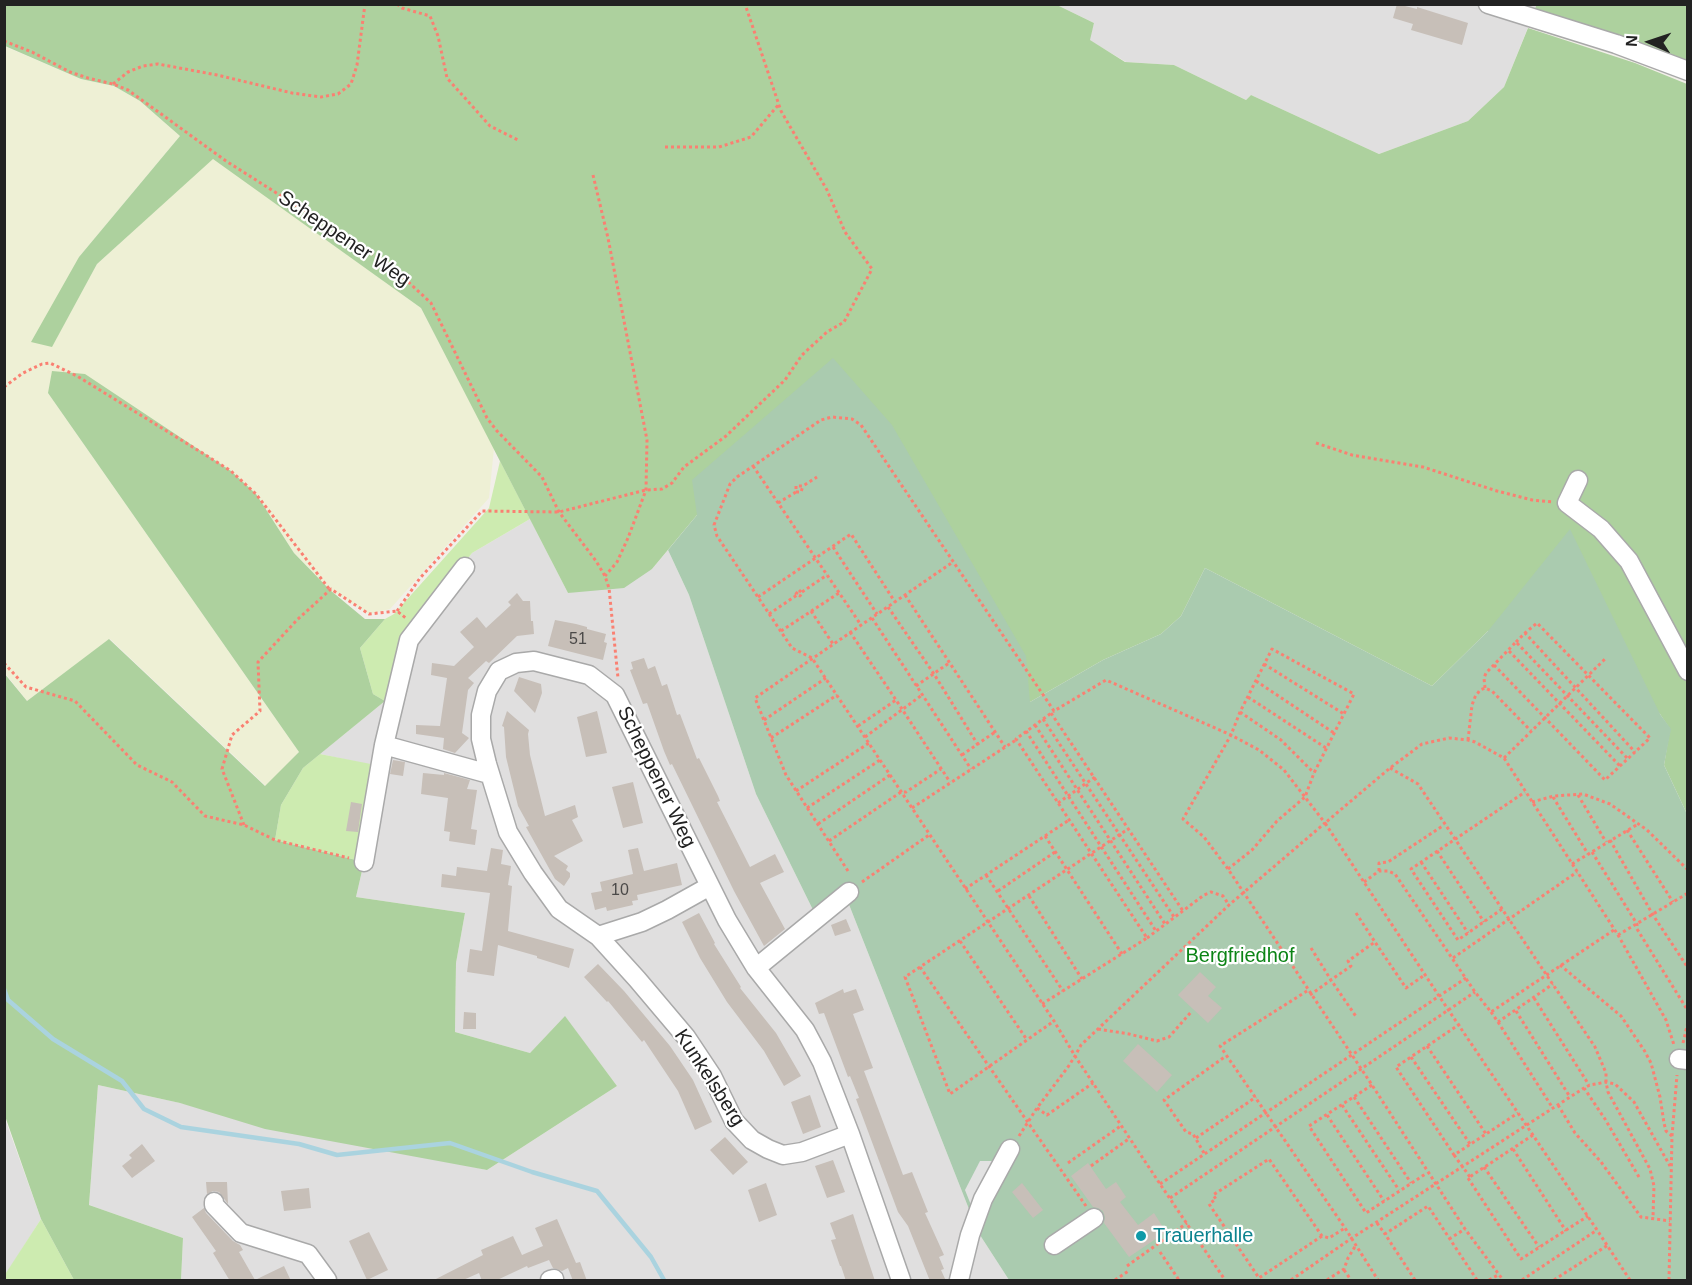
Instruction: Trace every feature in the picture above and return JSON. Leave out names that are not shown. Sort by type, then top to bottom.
[{"type":"street","points":[[1488,4],[1616,44],[1688,71]]},
{"type":"street","points":[[1578,480],[1567,503],[1601,529],[1629,561],[1688,671]]},
{"type":"street","points":[[364,862],[384,745],[409,640],[465,567]]},
{"type":"street","name":"Kunkelsberg","points":[[615,694],[589,675],[534,661],[516,663],[499,671],[487,691],[481,715],[481,739],[489,774],[508,832],[532,873],[559,909],[598,936],[686,1037],[712,1076],[734,1121],[752,1140],[783,1155],[802,1152],[850,1134]]},
{"type":"street","name":"Scheppener Weg","points":[[615,694],[727,920],[756,968],[805,1030],[822,1062],[902,1281]]},
{"type":"street","points":[[384,745],[489,774]]},
{"type":"street","points":[[598,936],[650,918],[710,886]]},
{"type":"street","points":[[756,968],[849,892]]},
{"type":"street","points":[[959,1281],[970,1234],[983,1199],[1010,1149]]},
{"type":"street","points":[[214,1202],[214,1206],[241,1233],[308,1254],[327,1280]]},
{"type":"street","points":[[1054,1245],[1094,1218]]},
{"type":"path","points":[[113,84],[128,72],[143,66],[158,64],[292,93],[321,97],[338,94],[351,84],[357,65],[365,4]]},
{"type":"path","points":[[397,4],[402,8],[430,16],[438,36],[447,78],[490,126],[518,140]]},
{"type":"path","points":[[397,611],[420,578],[483,511],[559,512],[646,490],[662,489],[672,483],[684,467],[726,436],[785,380],[802,355],[827,332],[844,322],[872,269],[845,232],[827,190],[781,111],[745,4]]},
{"type":"path","name":"Scheppener Weg","points":[[4,41],[32,52],[70,72],[128,90],[226,161],[390,265],[431,303],[487,418],[542,477],[559,512],[605,576],[609,588],[618,671],[615,694]]},
{"type":"path","points":[[665,147],[718,147],[751,137],[779,104]]},
{"type":"path","points":[[593,175],[608,238],[647,440],[646,490],[617,562],[605,576]]},
{"type":"path","points":[[4,387],[23,373],[42,364],[50,363],[77,376],[231,471],[256,494],[330,590],[369,614],[397,611],[417,627]]},
{"type":"path","points":[[1183,911],[861,425],[852,419],[832,417],[821,420],[730,484],[714,525],[717,536],[792,648],[812,658],[826,678],[1225,1281]]},
{"type":"path","points":[[1316,443],[1352,455],[1423,466],[1497,491],[1532,500],[1567,503]]},
{"type":"path","points":[[753,466],[861,625]]},
{"type":"path","points":[[778,503],[796,492],[796,486],[803,486],[817,477]]},
{"type":"path","points":[[758,597],[851,534],[894,602]]},
{"type":"path","points":[[833,547],[877,614]]},
{"type":"path","points":[[848,871],[786,775],[755,698],[953,562]]},
{"type":"path","points":[[769,614],[797,595],[798,591],[802,592],[827,575]]},
{"type":"path","points":[[244,825],[222,769],[232,735],[260,711],[258,662],[297,620],[330,590]]},
{"type":"path","points":[[780,631],[839,593]]},
{"type":"path","points":[[905,595],[1005,747]]},
{"type":"path","points":[[888,607],[934,674],[978,745]]},
{"type":"path","points":[[811,611],[833,644]]},
{"type":"path","points":[[872,618],[971,769]]},
{"type":"path","points":[[1485,688],[1486,673],[1525,633],[1537,623],[1650,738],[1605,780],[1494,665]]},
{"type":"path","points":[[850,632],[950,783]]},
{"type":"path","points":[[1525,633],[1635,752]]},
{"type":"path","points":[[1516,642],[1628,759]]},
{"type":"path","points":[[1227,869],[1252,850],[1276,821],[1305,797],[1314,773],[1354,694],[1272,649],[1231,735],[1183,819],[1204,837],[1227,869],[1372,1085],[1465,1229],[1503,1281]]},
{"type":"path","points":[[1508,650],[1620,766]]},
{"type":"path","points":[[1504,758],[1606,658]]},
{"type":"path","points":[[4,663],[26,687],[75,701],[137,765],[172,782],[205,816],[244,825],[275,840],[364,862]]},
{"type":"path","points":[[916,686],[950,663]]},
{"type":"path","points":[[1264,664],[1344,714]]},
{"type":"path","points":[[764,720],[826,678]]},
{"type":"path","points":[[912,808],[1016,740],[1052,712],[1106,680],[1231,735],[1258,750],[1284,770],[1325,822],[1630,1281]]},
{"type":"path","points":[[1256,681],[1334,733]]},
{"type":"path","points":[[1468,740],[1475,697],[1480,690],[1485,688],[1492,691],[1531,731]]},
{"type":"path","points":[[771,738],[837,695]]},
{"type":"path","points":[[865,737],[922,695]]},
{"type":"path","points":[[1248,697],[1326,748]]},
{"type":"path","points":[[857,726],[896,700]]},
{"type":"path","points":[[1240,712],[1281,740],[1314,773]]},
{"type":"path","points":[[1043,719],[1174,918]]},
{"type":"path","points":[[1035,725],[1166,924]]},
{"type":"path","points":[[1026,731],[1156,931]]},
{"type":"path","points":[[963,755],[995,732]]},
{"type":"path","points":[[1010,1149],[1081,1045],[1096,1029],[1229,905],[1390,768],[1422,744],[1449,738],[1475,742],[1504,758],[1618,935],[1666,1020],[1683,1060]]},
{"type":"path","points":[[1016,740],[1147,938]]},
{"type":"path","points":[[796,791],[869,743]]},
{"type":"path","points":[[807,808],[880,760]]},
{"type":"path","points":[[1390,768],[1418,784],[1595,1047],[1606,1073],[1608,1092],[1650,1169],[1654,1186],[1653,1217]]},
{"type":"path","points":[[829,841],[901,792],[906,792],[941,769]]},
{"type":"path","points":[[818,824],[890,775]]},
{"type":"path","points":[[1058,802],[1095,777]]},
{"type":"path","points":[[1502,909],[1458,940],[1411,869],[1525,792]]},
{"type":"path","points":[[1532,802],[1583,794],[1611,804],[1647,830],[1688,870]]},
{"type":"path","points":[[1578,795],[1688,968]]},
{"type":"path","points":[[1553,797],[1637,924],[1636,929],[1688,1011]]},
{"type":"path","points":[[965,889],[1069,820]]},
{"type":"path","points":[[1379,871],[1378,863],[1388,862],[1445,824]]},
{"type":"path","points":[[1572,864],[1638,824]]},
{"type":"path","points":[[1054,1021],[950,1094],[905,977],[1128,829]]},
{"type":"path","points":[[1627,830],[1673,902]]},
{"type":"path","points":[[849,892],[929,835]]},
{"type":"path","points":[[1045,836],[1122,954]]},
{"type":"path","points":[[1437,851],[1484,922]]},
{"type":"path","points":[[998,891],[1055,852]]},
{"type":"path","points":[[1421,862],[1468,933]]},
{"type":"path","points":[[1364,882],[1379,871],[1395,874],[1491,1012],[1552,1107]]},
{"type":"path","points":[[1453,958],[1577,872]]},
{"type":"path","points":[[987,875],[1063,991]]},
{"type":"path","points":[[1042,1004],[1147,938],[1204,895],[1211,892],[1223,896],[1229,905]]},
{"type":"path","points":[[1618,935],[1688,893]]},
{"type":"path","points":[[1029,896],[1082,979]]},
{"type":"path","points":[[1356,913],[1406,988],[1426,974]]},
{"type":"path","points":[[1491,1012],[1614,930]]},
{"type":"path","points":[[960,941],[1027,1040]]},
{"type":"path","points":[[1376,942],[1348,961],[1351,966],[1331,980],[1220,1046],[1352,1238],[1378,1281]]},
{"type":"path","points":[[1311,948],[1357,1018]]},
{"type":"path","points":[[1560,965],[1621,1016],[1644,1050],[1656,1078],[1666,1131],[1672,1136]]},
{"type":"path","points":[[920,967],[1094,1218]]},
{"type":"path","points":[[1160,1184],[1466,978]]},
{"type":"path","points":[[1498,1023],[1553,984]]},
{"type":"path","points":[[1170,1198],[1475,992]]},
{"type":"path","points":[[1534,998],[1590,1085]]},
{"type":"path","points":[[1516,1011],[1570,1097]]},
{"type":"path","points":[[1096,1029],[1157,1041],[1168,1037],[1191,1012]]},
{"type":"path","points":[[1669,1281],[1672,1136],[1688,1022]]},
{"type":"path","points":[[1460,1024],[1396,1067],[1470,1177],[1468,1179],[1521,1259],[1588,1216]]},
{"type":"path","points":[[1427,1046],[1486,1134]]},
{"type":"path","points":[[1204,1154],[1196,1138],[1193,1134],[1186,1132],[1164,1100],[1226,1056]]},
{"type":"path","points":[[1411,1057],[1470,1144]]},
{"type":"path","points":[[1037,1108],[1047,1115],[1094,1083]]},
{"type":"path","points":[[1292,1281],[1352,1238],[1552,1107],[1590,1085],[1616,1084],[1634,1102],[1671,1167]]},
{"type":"path","points":[[1372,1085],[1310,1126],[1366,1213],[1428,1173]]},
{"type":"path","points":[[1584,1088],[1639,1177]]},
{"type":"path","points":[[1196,1138],[1256,1097]]},
{"type":"path","points":[[1353,1097],[1411,1183]]},
{"type":"path","points":[[1342,1105],[1399,1190]]},
{"type":"path","points":[[1558,1105],[1575,1132],[1641,1217],[1670,1221]]},
{"type":"path","points":[[1454,1155],[1519,1112]]},
{"type":"path","points":[[1327,1115],[1384,1201]]},
{"type":"path","points":[[1068,1162],[1122,1125]]},
{"type":"path","points":[[1470,1177],[1533,1134]]},
{"type":"path","points":[[1091,1166],[1130,1138]]},
{"type":"path","points":[[1513,1148],[1566,1231]]},
{"type":"path","points":[[1322,1236],[1259,1278],[1209,1204],[1216,1199],[1213,1195],[1269,1159],[1322,1236],[1329,1238],[1345,1228]]},
{"type":"path","points":[[1484,1167],[1539,1247]]},
{"type":"path","points":[[1385,1234],[1428,1206],[1477,1281]]},
{"type":"path","points":[[1377,1222],[1415,1281]]},
{"type":"path","points":[[1126,1266],[1187,1223]]},
{"type":"path","points":[[1449,1239],[1465,1229]]},
{"type":"path","points":[[1522,1281],[1598,1230]]},
{"type":"path","points":[[1328,1280],[1344,1269],[1356,1245]]},
{"type":"path","points":[[1554,1281],[1608,1245]]},
{"type":"path","points":[[1160,1252],[1179,1281]]},
{"type":"path","points":[[1344,1269],[1351,1281]]},
{"type":"path","points":[[1115,1281],[1130,1270]]},
{"type":"path","points":[[1489,1281],[1498,1275]]},
{"type":"shaded area","points":[[1057,5],[1537,5],[1504,87],[1468,121],[1379,154],[1251,95],[1246,100],[1174,65],[1126,62],[1089,40],[1094,23]]},
{"type":"shaded area","points":[[530,519],[568,593],[652,569],[668,550],[689,595],[756,794],[814,912],[848,902],[978,1232],[1009,1280],[181,1280],[183,1238],[89,1205],[98,1085],[487,1170],[617,1086],[565,1017],[530,1053],[455,1032],[456,963],[465,913],[356,897],[381,767],[320,754],[385,701],[406,641],[472,553]]},
{"type":"shaded area","points":[[4,1116],[41,1219],[5,1276],[4,1276]]},
{"type":"shaded area","points":[[980,1161],[1000,1161],[975,1215],[965,1190]]},
{"type":"green space","points":[[5,4],[1057,5],[1094,23],[1090,40],[1125,62],[1174,65],[1246,100],[1251,95],[1379,154],[1468,121],[1504,87],[1528,28],[1635,63],[1687,84],[1687,814],[1664,765],[1670,729],[1660,714],[1488,631],[1432,686],[1205,568],[1181,616],[1161,634],[1103,660],[1030,702],[697,515],[652,569],[624,588],[568,593],[421,308],[213,159],[97,264],[52,347],[31,342],[79,257],[180,136],[140,101],[114,86],[81,79],[5,46]]},
{"type":"green space","points":[[1537,4],[1687,5],[1687,62],[1603,30],[1534,11]]},
{"type":"green space","points":[[4,46],[81,79],[114,86],[140,101],[180,136],[79,257],[52,346],[97,264],[213,158],[421,308],[494,448],[489,498],[390,609],[369,614],[330,590],[294,553],[256,494],[231,471],[48,393],[299,752],[266,786],[110,639],[27,701],[5,673]]},
{"type":"green space","name":"Bergfriedhof","points":[[833,358],[892,425],[1026,656],[1030,702],[1103,660],[1161,634],[1181,616],[1205,568],[1432,686],[1488,631],[1570,529],[1660,714],[1671,729],[1664,765],[1687,814],[1687,1280],[1009,1280],[978,1232],[848,902],[814,912],[756,794],[689,595],[668,550],[697,515],[692,480]]},
{"type":"green space","points":[[52,371],[85,374],[231,471],[256,494],[294,553],[330,590],[365,619],[385,619],[360,648],[373,694],[385,701],[303,768],[281,805],[275,840],[364,862],[356,897],[465,913],[456,963],[455,1032],[530,1053],[565,1016],[617,1086],[487,1170],[265,1129],[180,1103],[98,1085],[89,1205],[183,1238],[181,1280],[74,1280],[41,1219],[5,1116],[4,673],[27,701],[109,639],[265,786],[299,752],[48,393]]},
{"type":"green space","points":[[500,461],[530,519],[472,553],[406,641],[385,701],[373,694],[360,648],[385,619],[394,614],[489,508]]},
{"type":"green space","points":[[320,754],[381,766],[364,862],[275,840],[281,805],[303,768]]},
{"type":"green space","points":[[41,1219],[74,1280],[5,1280],[4,1276]]},
{"type":"building","points":[[1397,4],[1417,9],[1417,7],[1468,23],[1462,45],[1411,30],[1413,24],[1393,18]]},
{"type":"building","points":[[517,593],[523,601],[530,601],[534,634],[517,636],[489,663],[486,661],[468,678],[474,683],[468,690],[462,733],[469,738],[455,753],[443,749],[444,738],[416,734],[416,725],[440,726],[447,678],[431,675],[432,663],[454,666],[474,647],[460,632],[477,617],[486,628],[511,605],[508,602]]},
{"type":"building","points":[[555,620],[606,634],[604,642],[607,643],[603,660],[548,646]]},
{"type":"building","points":[[644,658],[648,669],[655,666],[662,686],[667,684],[677,715],[680,714],[697,759],[699,758],[718,796],[720,801],[717,802],[750,867],[775,854],[784,872],[760,883],[785,929],[764,946],[734,891],[672,764],[670,765],[647,703],[643,704],[630,670],[633,669],[631,662]]},
{"type":"building","points":[[519,677],[541,684],[542,693],[535,713],[514,691]]},
{"type":"building","points":[[507,711],[529,730],[530,755],[545,816],[575,805],[578,817],[572,820],[583,841],[554,856],[568,866],[566,870],[570,873],[570,877],[564,886],[555,879],[526,827],[529,826],[518,806],[506,757],[504,727],[502,726]]},
{"type":"building","points":[[597,711],[607,753],[586,757],[577,717]]},
{"type":"building","points":[[393,760],[405,762],[403,776],[390,774]]},
{"type":"building","points":[[423,773],[444,775],[444,773],[470,780],[467,789],[477,790],[471,829],[477,830],[475,845],[449,841],[450,832],[444,831],[448,798],[421,794]]},
{"type":"building","points":[[633,782],[643,823],[623,828],[612,787]]},
{"type":"building","points":[[351,802],[362,804],[358,832],[346,831]]},
{"type":"building","points":[[491,848],[503,850],[501,864],[511,866],[508,885],[512,886],[508,931],[574,949],[569,968],[498,945],[494,976],[467,972],[470,949],[482,951],[490,893],[441,887],[442,874],[456,876],[457,867],[487,871]]},
{"type":"building","points":[[638,848],[644,871],[677,863],[682,885],[637,895],[638,900],[632,901],[633,905],[607,911],[606,907],[595,910],[591,893],[602,891],[600,882],[633,874],[628,850]]},
{"type":"building","points":[[699,913],[740,988],[776,1033],[801,1076],[784,1086],[764,1051],[727,1002],[700,958],[682,922]]},
{"type":"building","points":[[846,919],[851,931],[835,936],[831,925]]},
{"type":"building","points":[[598,964],[670,1046],[693,1080],[712,1122],[695,1130],[678,1091],[644,1040],[642,1042],[608,1001],[584,977]]},
{"type":"building","points":[[1200,972],[1216,987],[1208,996],[1222,1008],[1208,1023],[1178,995]]},
{"type":"building","points":[[843,989],[844,993],[856,989],[864,1010],[853,1014],[873,1068],[864,1071],[903,1175],[912,1172],[928,1212],[925,1213],[944,1255],[939,1257],[946,1281],[930,1281],[908,1226],[898,1212],[856,1099],[859,1098],[850,1076],[848,1077],[824,1013],[819,1014],[815,1003]]},
{"type":"building","points":[[464,1012],[476,1013],[476,1029],[463,1029]]},
{"type":"building","points":[[1138,1044],[1172,1075],[1157,1092],[1123,1061]]},
{"type":"building","points":[[810,1095],[821,1127],[803,1134],[791,1102]]},
{"type":"building","points":[[725,1137],[748,1162],[733,1175],[710,1150]]},
{"type":"building","points":[[142,1144],[155,1161],[132,1178],[122,1166],[132,1158],[129,1155]]},
{"type":"building","points":[[833,1160],[845,1192],[827,1198],[815,1166]]},
{"type":"building","points":[[1088,1163],[1106,1189],[1116,1182],[1126,1197],[1120,1202],[1138,1225],[1154,1213],[1166,1232],[1129,1257],[1104,1223],[1103,1211],[1093,1207],[1071,1176]]},
{"type":"building","points":[[206,1182],[227,1182],[228,1204],[219,1192],[213,1191],[207,1194]]},
{"type":"building","points":[[766,1183],[777,1215],[759,1222],[748,1190]]},
{"type":"building","points":[[1022,1183],[1043,1210],[1033,1218],[1012,1192]]},
{"type":"building","points":[[309,1188],[311,1208],[284,1211],[281,1191]]},
{"type":"building","points":[[204,1208],[233,1241],[240,1245],[243,1250],[239,1252],[255,1280],[284,1266],[291,1281],[230,1281],[213,1253],[216,1251],[192,1217]]},
{"type":"building","points":[[853,1214],[875,1281],[846,1281],[831,1240],[836,1239],[830,1223]]},
{"type":"building","points":[[557,1219],[576,1263],[580,1262],[587,1281],[573,1281],[568,1268],[562,1271],[553,1268],[549,1260],[528,1268],[527,1266],[495,1281],[482,1281],[479,1273],[461,1281],[432,1281],[483,1255],[481,1250],[513,1236],[522,1255],[543,1246],[535,1228]]},
{"type":"building","points":[[369,1232],[388,1270],[367,1280],[349,1241]]},
{"type":"waterway","points":[[4,989],[8,1000],[53,1039],[122,1081],[144,1109],[181,1127],[299,1144],[337,1155],[450,1143],[532,1172],[597,1191],[651,1257],[664,1280]]},
{"type":"place","name":"Trauerhalle","points":[[1141,1236]]}]
